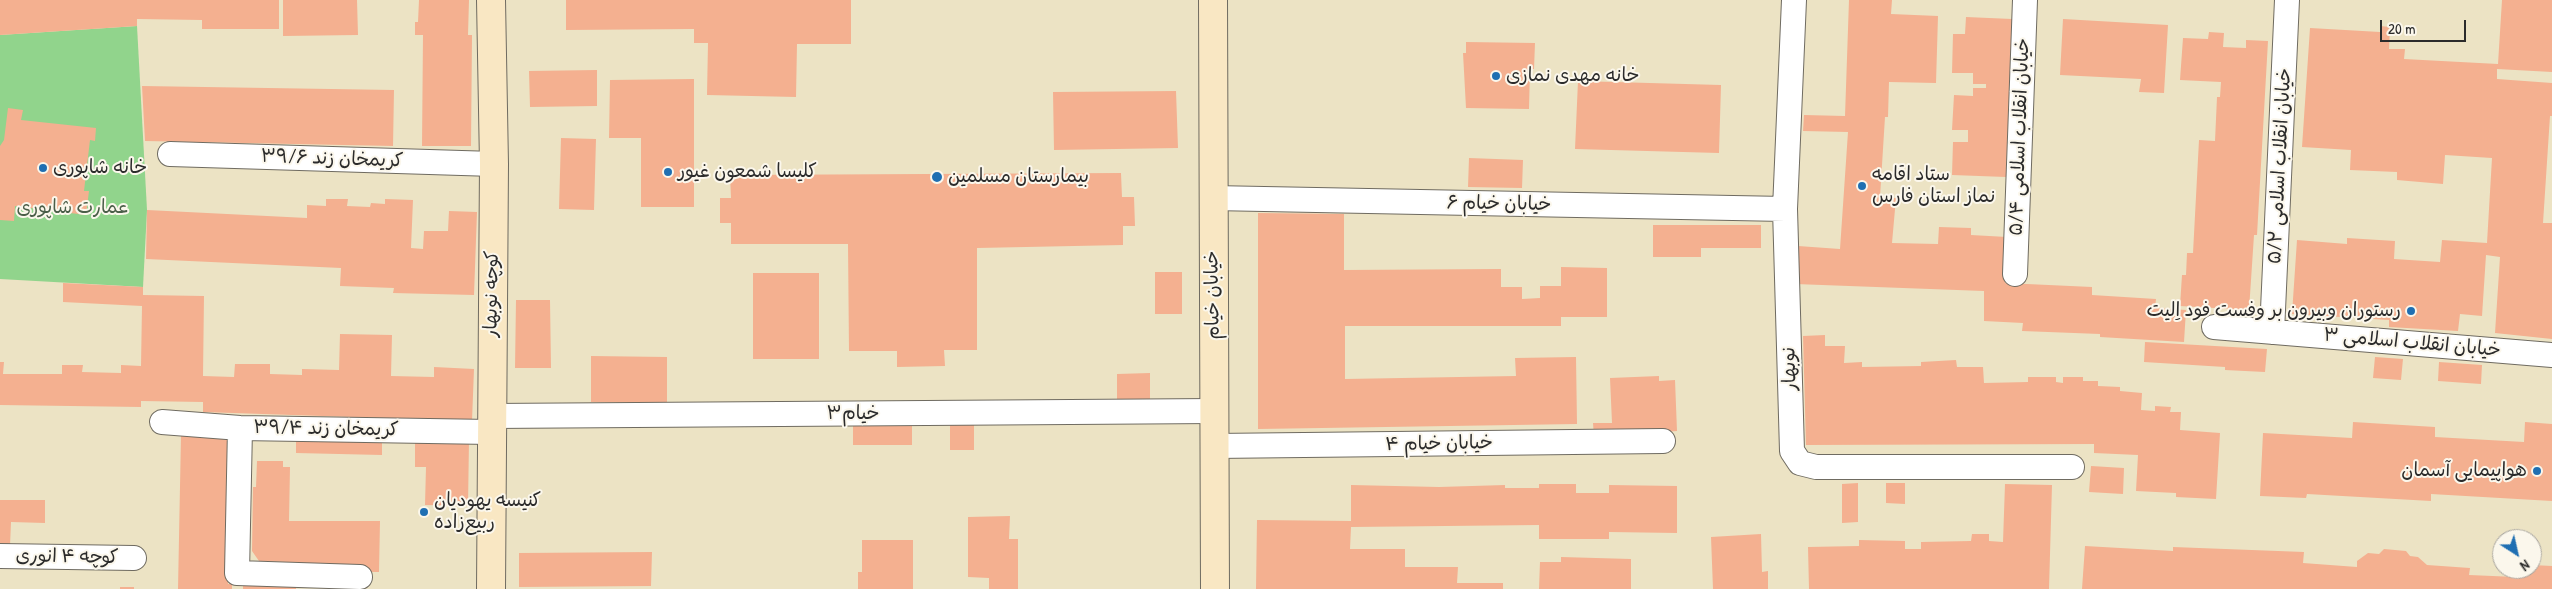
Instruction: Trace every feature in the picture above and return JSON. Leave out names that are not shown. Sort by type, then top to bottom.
[{"type":"street","name":"کوچه نوبهار","points":[[491,0],[494,164],[491,589]]},
{"type":"street","name":"خیابان خیام","points":[[1213,0],[1212,198],[1215,589]]},
{"type":"street","name":"نوبهار","points":[[1794,0],[1785,209],[1792,451],[1800,462],[1816,467],[2072,467]]},
{"type":"street","name":"خیابان انقلاب اسلامی ۵/۴","points":[[2015,274],[2025,0]]},
{"type":"street","name":"خیابان انقلاب اسلامی ۵/۲","points":[[2272,332],[2287,0]]},
{"type":"street","name":"کریمخان زند ۳۹/۶","points":[[170,154],[494,164]]},
{"type":"street","name":"خیابان خیام ۶","points":[[1212,198],[1785,209]]},
{"type":"street","name":"خیابان انقلاب اسلامی ۳","points":[[2214,327],[2552,354]]},
{"type":"street","name":"خیام۳","points":[[491,424],[1215,411]]},
{"type":"street","name":"کریمخان زند ۳۹/۴","points":[[162,422],[240,428],[491,424]]},
{"type":"street","points":[[240,428],[237,573],[360,577]]},
{"type":"street","name":"خیابان خیام ۴","points":[[1214,446],[1663,442]]},
{"type":"street","name":"کوچه ۴ انوری","points":[[0,556],[134,558]]},
{"type":"green space","name":"عمارت شاپوری","points":[[137,26],[147,210],[143,287],[0,279],[0,35]]},
{"type":"building","points":[[0,0],[279,0],[279,29],[202,29],[202,20],[137,19],[137,26],[0,35]]},
{"type":"building","points":[[283,0],[357,0],[358,35],[283,36]]},
{"type":"building","points":[[419,0],[469,0],[468,35],[472,35],[471,146],[422,146],[423,35],[415,35],[415,22],[418,22]]},
{"type":"building","points":[[566,0],[851,0],[851,44],[797,44],[796,97],[707,95],[708,43],[694,43],[694,29],[566,30]]},
{"type":"building","points":[[1849,0],[1892,0],[1891,14],[1938,16],[1936,83],[1889,82],[1888,117],[1885,117],[1880,197],[1896,198],[1892,243],[1938,244],[1939,227],[1971,228],[1971,235],[2007,237],[2005,283],[2092,287],[2092,295],[2156,299],[2155,308],[2186,310],[2184,342],[2100,337],[2100,334],[2022,331],[2023,323],[1984,321],[1984,291],[1795,284],[1798,246],[1840,249],[1848,132],[1803,131],[1804,115],[1845,116]]},
{"type":"building","points":[[2502,0],[2552,0],[2552,72],[2497,69],[2497,79],[2552,83],[2552,116],[2550,116],[2543,223],[2552,223],[2552,339],[2495,333],[2500,257],[2486,255],[2482,316],[2460,314],[2458,331],[2389,327],[2389,320],[2292,314],[2297,240],[2347,244],[2347,238],[2395,241],[2394,259],[2440,262],[2442,240],[2487,243],[2492,158],[2445,155],[2443,184],[2397,180],[2397,172],[2350,170],[2351,150],[2302,147],[2310,28],[2380,32],[2380,26],[2390,27],[2389,49],[2405,49],[2404,59],[2498,64]]},
{"type":"building","points":[[1966,17],[2012,19],[2006,177],[1952,175],[1953,142],[1968,142],[1968,130],[1952,130],[1954,95],[1973,96],[1973,88],[1986,88],[1986,84],[1973,84],[1973,73],[1952,73],[1953,34],[1965,34]]},
{"type":"building","points":[[2063,19],[2168,25],[2164,93],[2139,92],[2141,79],[2060,75]]},
{"type":"building","points":[[2209,32],[2224,33],[2223,47],[2246,48],[2246,40],[2268,41],[2257,235],[2254,235],[2249,310],[2180,306],[2182,275],[2186,275],[2187,253],[2193,253],[2199,140],[2215,141],[2217,97],[2220,97],[2221,82],[2180,80],[2183,38],[2208,39]]},
{"type":"building","name":"خانه مهدی نمازی","points":[[1466,42],[1535,43],[1534,69],[1530,69],[1529,109],[1466,108],[1463,53],[1466,53]]},
{"type":"building","points":[[597,70],[597,106],[530,107],[529,71]]},
{"type":"building","name":"کلیسا شمعون غیور","points":[[694,79],[694,207],[641,207],[641,138],[609,138],[610,80]]},
{"type":"building","points":[[1578,81],[1721,85],[1719,153],[1575,149]]},
{"type":"building","points":[[142,86],[394,90],[393,146],[145,141]]},
{"type":"building","points":[[1176,91],[1178,148],[1054,150],[1053,92]]},
{"type":"building","name":"خانه شاپوری","points":[[8,108],[23,110],[21,120],[96,128],[95,141],[90,140],[84,191],[89,191],[86,215],[15,206],[14,221],[0,220],[0,146],[4,140]]},
{"type":"building","points":[[561,138],[596,139],[594,210],[559,209]]},
{"type":"building","points":[[1469,158],[1523,160],[1522,188],[1468,187]]},
{"type":"building","points":[[1121,173],[1122,197],[1134,197],[1135,226],[1123,226],[1123,245],[977,248],[977,350],[944,350],[945,366],[897,367],[897,351],[849,351],[848,244],[731,244],[731,223],[720,223],[720,198],[731,198],[730,175]]},
{"type":"building","points":[[326,199],[348,199],[347,206],[370,207],[371,203],[385,204],[385,199],[413,200],[411,248],[423,249],[424,231],[448,231],[449,211],[477,212],[474,295],[393,293],[394,288],[340,286],[341,268],[146,259],[147,210],[307,218],[307,205],[326,206]]},
{"type":"building","points":[[1258,213],[1344,214],[1344,270],[1501,269],[1501,287],[1522,287],[1522,299],[1540,298],[1540,286],[1561,286],[1561,267],[1607,268],[1607,317],[1561,317],[1561,326],[1345,326],[1345,379],[1516,376],[1515,358],[1576,357],[1577,424],[1258,429]]},
{"type":"building","points":[[1653,225],[1761,225],[1761,248],[1701,248],[1701,257],[1653,257]]},
{"type":"building","points":[[1155,272],[1182,272],[1182,314],[1155,314]]},
{"type":"building","points":[[753,273],[819,273],[819,359],[753,359]]},
{"type":"building","points":[[63,283],[143,287],[143,295],[204,296],[203,376],[234,377],[235,364],[270,364],[270,374],[302,375],[302,369],[339,370],[340,334],[392,335],[391,376],[434,377],[434,367],[474,369],[472,421],[203,412],[203,402],[141,401],[141,407],[0,405],[0,362],[4,362],[3,374],[62,374],[62,365],[83,365],[82,372],[121,373],[121,365],[141,366],[142,306],[63,302]]},
{"type":"building","points":[[516,300],[550,300],[551,368],[515,368]]},
{"type":"building","points":[[1825,335],[1825,346],[1845,346],[1844,363],[1862,362],[1862,367],[1921,366],[1921,362],[1956,360],[1957,367],[1983,367],[1984,383],[2028,382],[2028,377],[2056,377],[2056,382],[2063,383],[2063,377],[2083,377],[2083,381],[2098,381],[2098,386],[2120,387],[2120,391],[2142,393],[2141,410],[2155,411],[2155,406],[2171,407],[2170,412],[2181,412],[2180,430],[2220,433],[2216,499],[2176,497],[2176,493],[2136,491],[2138,455],[2094,453],[2094,444],[1806,445],[1803,336]]},
{"type":"building","points":[[2145,342],[2267,349],[2265,372],[2225,370],[2225,367],[2144,362]]},
{"type":"building","points":[[591,356],[667,357],[667,403],[591,402]]},
{"type":"building","points":[[2375,357],[2403,359],[2401,380],[2373,378]]},
{"type":"building","points":[[2439,362],[2482,365],[2481,384],[2438,381]]},
{"type":"building","points":[[1150,373],[1150,400],[1117,400],[1117,374]]},
{"type":"building","points":[[1659,376],[1659,381],[1675,380],[1677,431],[1594,437],[1593,423],[1612,423],[1610,378]]},
{"type":"building","points":[[2353,422],[2435,427],[2435,437],[2524,442],[2525,422],[2552,424],[2552,501],[2431,494],[2431,501],[2307,494],[2306,498],[2260,496],[2263,433],[2352,438]]},
{"type":"building","points":[[950,424],[974,424],[974,450],[950,450]]},
{"type":"building","points":[[853,426],[912,426],[912,445],[853,445]]},
{"type":"building","points":[[181,435],[231,436],[228,584],[232,584],[232,589],[178,589]]},
{"type":"building","points":[[296,435],[382,436],[382,455],[296,453]]},
{"type":"building","points":[[415,440],[469,440],[468,506],[425,505],[426,467],[415,467]]},
{"type":"building","points":[[257,461],[283,461],[283,467],[290,467],[289,521],[380,521],[379,572],[288,571],[288,562],[259,561],[252,551],[253,487],[256,487]]},
{"type":"building","points":[[2091,466],[2124,468],[2123,494],[2089,492]]},
{"type":"building","points":[[1858,483],[1858,522],[1842,523],[1842,484]]},
{"type":"building","points":[[1886,483],[1905,483],[1905,504],[1886,503]]},
{"type":"building","points":[[1539,484],[1576,484],[1576,493],[1609,493],[1609,485],[1677,486],[1677,533],[1609,532],[1609,539],[1539,539],[1539,525],[1351,527],[1350,549],[1405,549],[1405,567],[1458,567],[1457,583],[1503,583],[1503,589],[1256,589],[1257,520],[1351,521],[1351,485],[1439,487],[1505,485],[1505,488],[1539,488]]},
{"type":"building","points":[[2005,484],[2052,485],[2049,589],[1809,589],[1808,547],[1859,546],[1859,540],[1905,541],[1905,549],[1921,549],[1921,542],[1971,541],[1972,534],[1989,534],[1989,541],[2003,542]]},
{"type":"building","points":[[0,500],[45,500],[45,523],[11,522],[10,546],[0,546]]},
{"type":"building","points":[[1010,516],[1009,539],[1018,539],[1018,589],[989,589],[989,578],[968,577],[968,517]]},
{"type":"building","points":[[1761,534],[1762,572],[1768,571],[1768,589],[1713,589],[1711,537]]},
{"type":"building","points":[[862,540],[913,540],[913,589],[858,589],[858,572],[862,572]]},
{"type":"building","points":[[2085,546],[2173,551],[2173,547],[2304,552],[2303,563],[2357,567],[2357,561],[2368,553],[2379,554],[2384,549],[2406,551],[2410,556],[2418,557],[2427,565],[2470,568],[2469,575],[2492,576],[2492,579],[2542,579],[2542,566],[2552,566],[2552,589],[2082,589]]},
{"type":"building","points":[[652,552],[651,586],[519,587],[519,553]]},
{"type":"building","points":[[1561,557],[1631,559],[1631,589],[1539,589],[1540,562],[1561,562]]},
{"type":"building","points":[[243,581],[296,581],[296,589],[243,589]]},
{"type":"building","points":[[120,587],[134,587],[134,589],[120,589]]},
{"type":"place","name":"خانه مهدی نمازی","points":[[1496,76]]},
{"type":"place","name":"خانه شاپوری","points":[[43,168]]},
{"type":"place","name":"کلیسا شمعون غیور","points":[[668,172]]},
{"type":"place","name":"بیمارستان مسلمین","points":[[937,177]]},
{"type":"place","name":"ستاد اقامه نماز استان فارس","points":[[1862,186]]},
{"type":"place","name":"رستوران وبیرون بر وفست فود اِلیت","points":[[2411,311]]},
{"type":"place","name":"هواپیمایی آسمان","points":[[2537,471]]},
{"type":"place","name":"کنیسه یهودیان ربیع‌زاده","points":[[424,512]]}]
